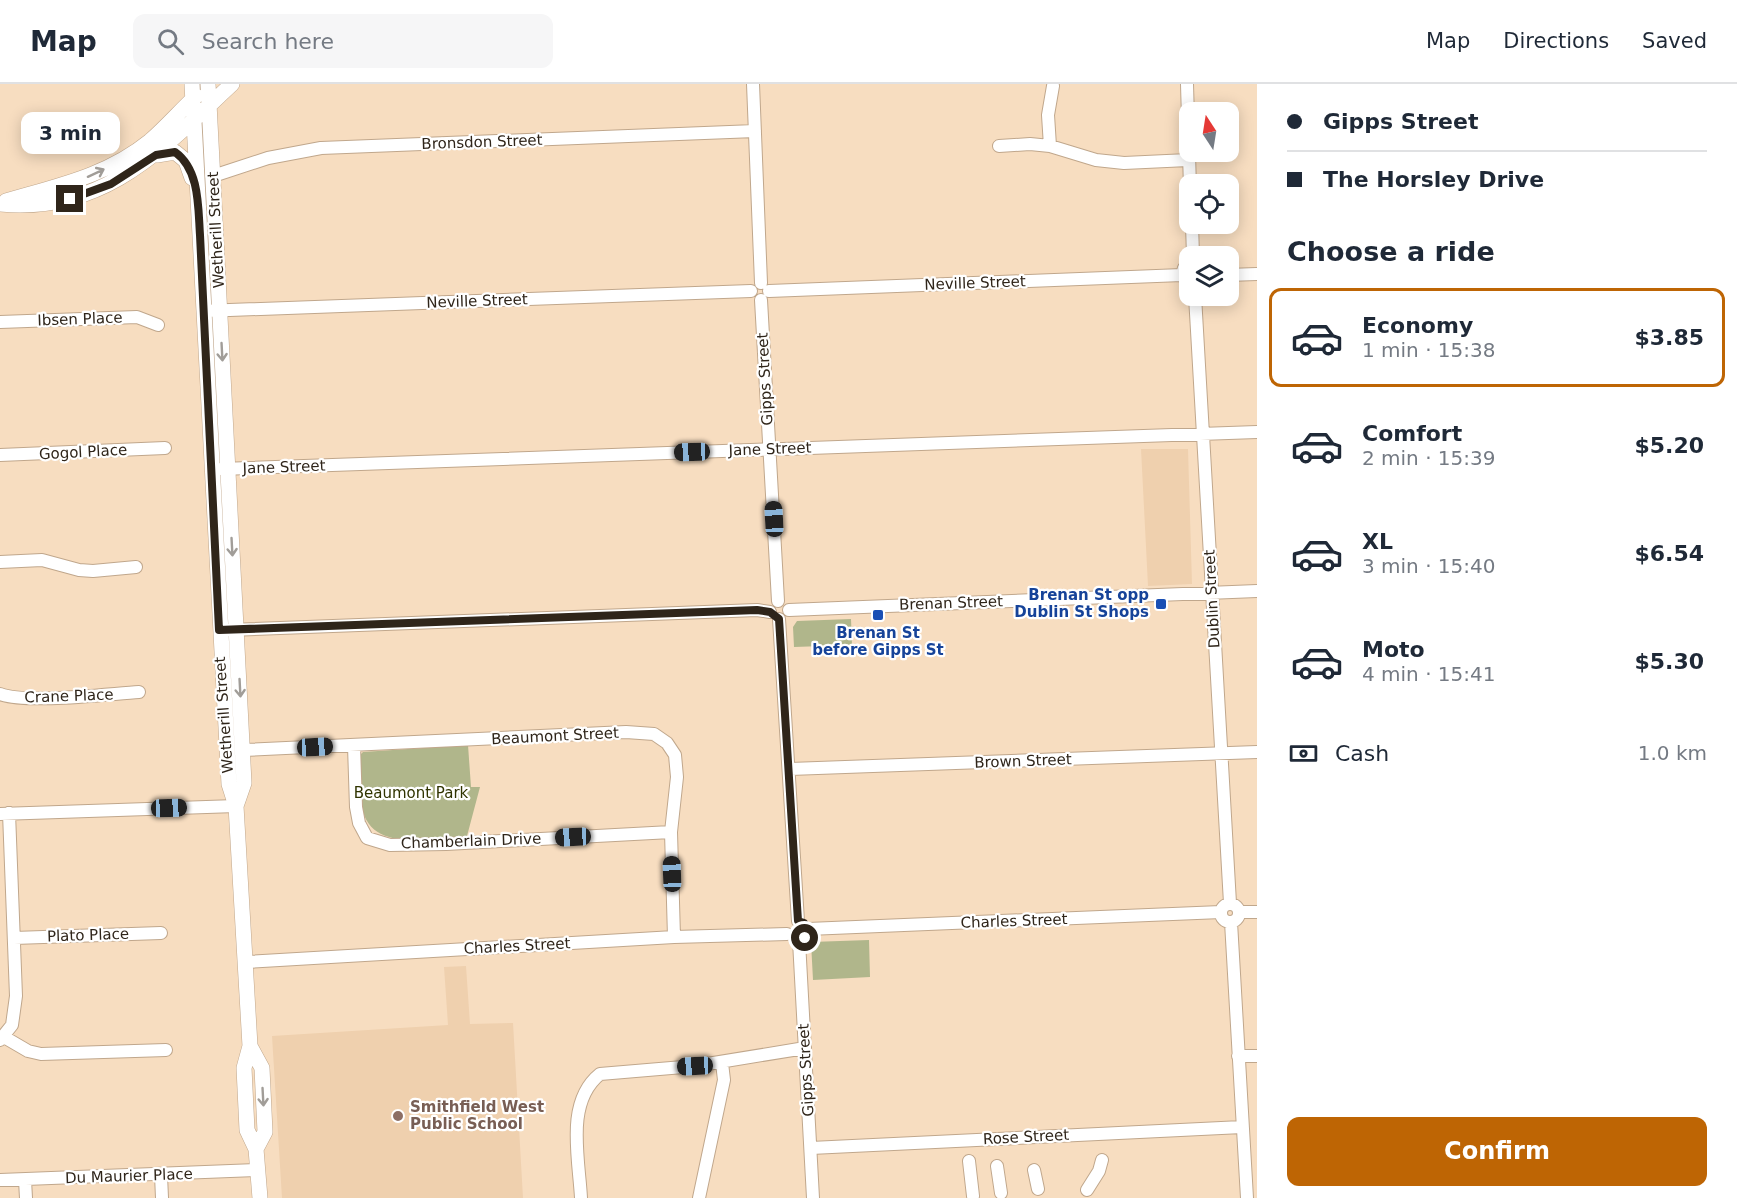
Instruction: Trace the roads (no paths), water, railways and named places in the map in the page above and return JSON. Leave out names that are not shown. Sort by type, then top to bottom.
[{"type":"main road","points":[[0,203],[59,188],[114,164],[149,141],[192,92],[208,84]]},
{"type":"main road","name":"Wetherill Street","points":[[208,84],[243,750],[244,783],[237,806]]},
{"type":"main road","points":[[0,203],[39,205],[80,196],[111,184],[156,155],[232,84]]},
{"type":"main road","name":"Wetherill Street","points":[[192,92],[210,470],[229,784],[237,806],[250,1046],[262,1068],[265,1132],[256,1149],[260,1198]]},
{"type":"main road","points":[[156,155],[170,151],[181,157],[190,170],[197,195]]},
{"type":"street","name":"Gipps Street","points":[[753,84],[760,291],[778,601]]},
{"type":"street","points":[[1187,84],[1187,102]]},
{"type":"street","points":[[1050,146],[1048,115],[1053,86]]},
{"type":"street","name":"Bronsdon Street","points":[[213,176],[268,158],[321,148],[755,131]]},
{"type":"street","points":[[999,146],[1030,144],[1050,146],[1096,160],[1124,163],[1179,160]]},
{"type":"street","points":[[1239,275],[1257,274]]},
{"type":"street","name":"Neville Street","points":[[203,311],[1179,275]]},
{"type":"street","name":"Dublin Street","points":[[1196,306],[1247,1198]]},
{"type":"street","name":"Ibsen Place","points":[[0,322],[137,317],[158,325]]},
{"type":"street","name":"Jane Street","points":[[210,470],[1257,432]]},
{"type":"street","name":"Gogol Place","points":[[0,456],[165,448]]},
{"type":"street","points":[[0,562],[42,560],[79,570],[93,571],[136,567]]},
{"type":"street","name":"Brenan Street","points":[[789,610],[1257,591]]},
{"type":"street","points":[[219,630],[757,610],[775,615],[786,617],[789,610],[786,604],[778,601],[772,605],[775,615],[790,769],[803,925],[807,936],[799,941],[790,939],[787,934],[789,925],[803,925]]},
{"type":"street","name":"Crane Place","points":[[0,694],[29,698],[140,692]]},
{"type":"street","name":"Beaumont Street","points":[[243,750],[626,732],[654,734],[671,749],[678,766],[671,832],[674,937]]},
{"type":"street","name":"Chamberlain Drive","points":[[354,746],[359,823],[367,838],[378,843],[446,843],[671,832]]},
{"type":"street","name":"Brown Street","points":[[790,769],[1257,752]]},
{"type":"street","points":[[166,1050],[41,1054],[28,1051],[2,1038],[12,1025],[15,1012],[14,938],[5,813],[237,806]]},
{"type":"street","name":"Charles Street","points":[[803,925],[1257,912]]},
{"type":"street","name":"Plato Place","points":[[14,938],[161,933]]},
{"type":"street","name":"Charles Street","points":[[246,962],[674,937],[787,934]]},
{"type":"street","name":"Gipps Street","points":[[799,941],[813,1198]]},
{"type":"street","points":[[581,1198],[578,1109],[585,1090],[600,1074],[612,1071],[722,1063],[805,1048]]},
{"type":"street","points":[[1239,1056],[1257,1056]]},
{"type":"street","points":[[699,1198],[724,1080],[722,1063]]},
{"type":"street","name":"Rose Street","points":[[811,1148],[1242,1127]]},
{"type":"street","points":[[1088,1190],[1099,1171],[1102,1160]]},
{"type":"street","points":[[969,1161],[973,1196]]},
{"type":"street","points":[[997,1166],[1005,1194]]},
{"type":"street","name":"Du Maurier Place","points":[[0,1180],[258,1170]]},
{"type":"street","points":[[1034,1170],[1041,1192]]},
{"type":"street","points":[[162,1175],[162,1198]]},
{"type":"street","points":[[25,1180],[26,1198]]},
{"type":"place","name":"Brenan St opp Dublin St Shops","points":[[1161,604]]},
{"type":"place","name":"Brenan St before Gipps St","points":[[878,615]]},
{"type":"place","name":"Smithfield West Public School","points":[[398,1116]]},
{"type":"park label","name":"Beaumont Park","points":[[411,793]]}]
